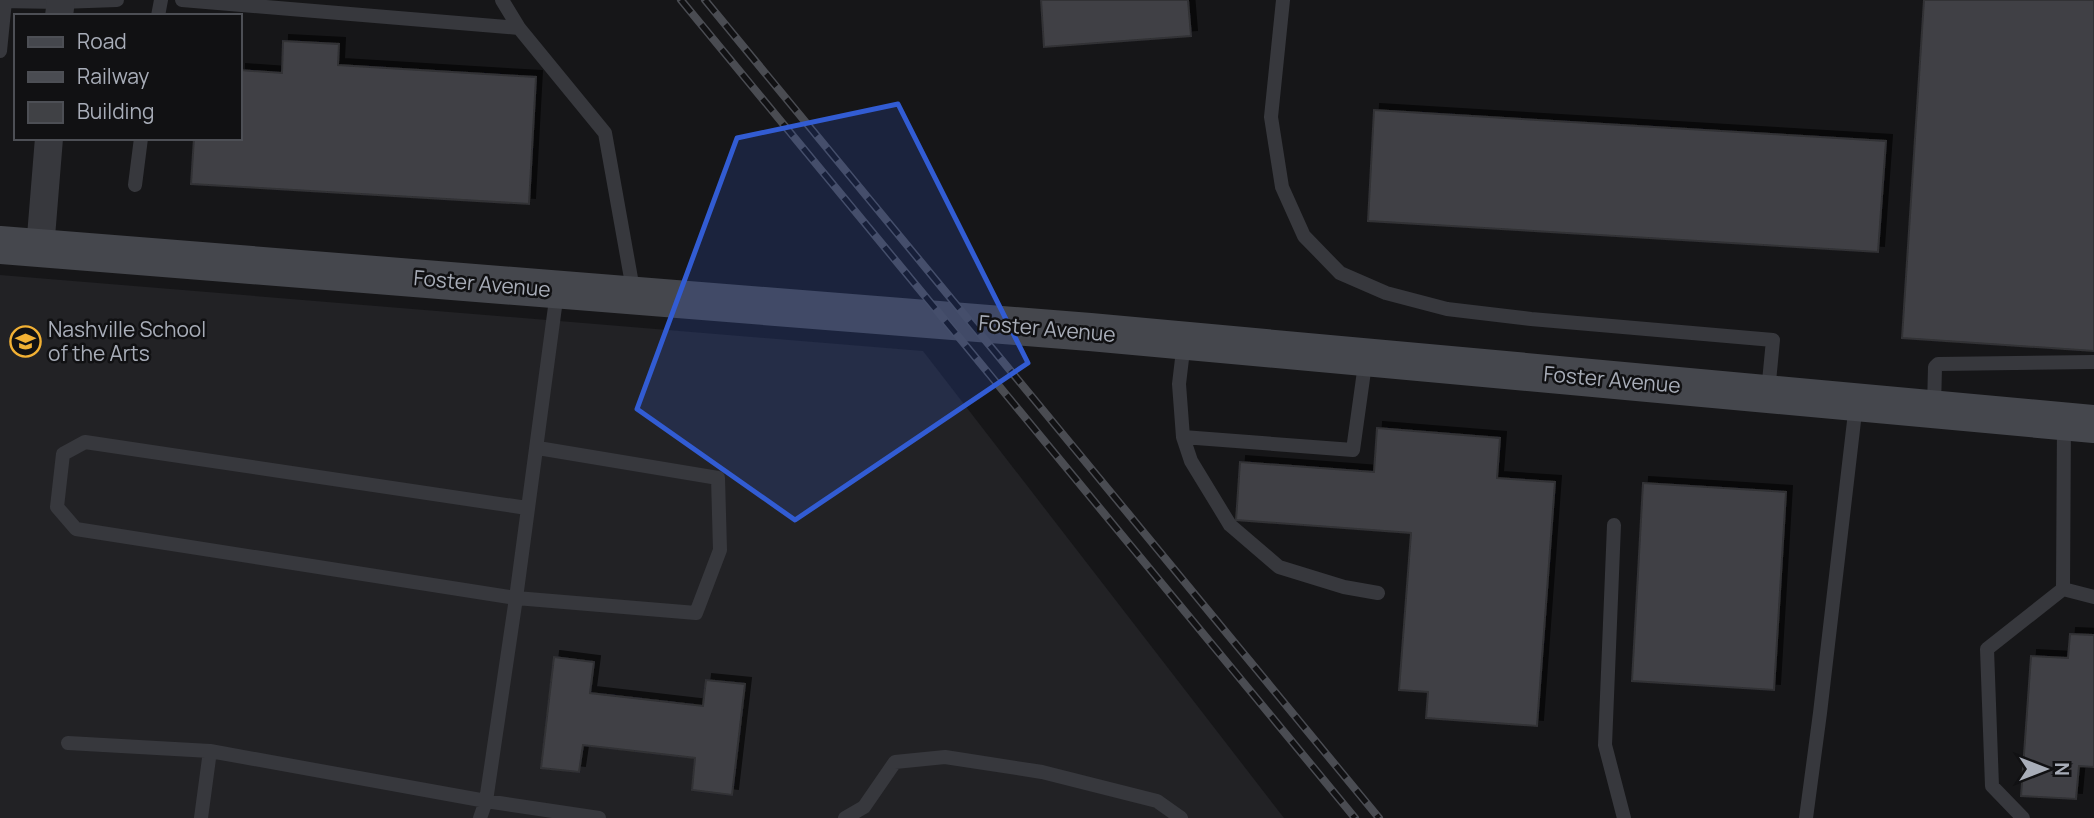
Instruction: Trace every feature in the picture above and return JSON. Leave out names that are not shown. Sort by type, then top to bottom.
[{"type":"main road","name":"Foster Avenue","points":[[0,246],[1184,341],[2079,423]]},
{"type":"street","points":[[40,249],[49,140]]},
{"type":"lane","points":[[0,51],[3,1],[60,6],[117,0]]},
{"type":"lane","points":[[182,0],[519,28]]},
{"type":"lane","points":[[502,0],[519,28],[605,133],[635,296]]},
{"type":"lane","points":[[1283,0],[1271,117],[1282,187],[1304,236],[1340,273],[1386,293],[1447,309],[1773,340],[1768,394]]},
{"type":"lane","points":[[135,185],[141,140]]},
{"type":"lane","points":[[480,818],[486,801],[516,598],[557,290]]},
{"type":"lane","points":[[1184,341],[1180,384],[1182,437],[1191,461],[1230,525],[1279,567],[1344,587],[1378,593]]},
{"type":"lane","points":[[1182,437],[1353,450],[1366,358]]},
{"type":"lane","points":[[1934,410],[1938,364],[2094,362]]},
{"type":"lane","points":[[1806,818],[1856,402]]},
{"type":"lane","points":[[2023,818],[1993,786],[1987,649],[2063,589],[2079,423]]},
{"type":"lane","points":[[527,508],[85,442],[62,454],[57,507],[76,529],[516,598],[696,614],[720,550],[718,478],[537,448]]},
{"type":"lane","points":[[1614,525],[1605,745],[1624,818]]},
{"type":"lane","points":[[2063,589],[2094,597]]},
{"type":"lane","points":[[68,743],[210,751],[486,801],[599,818]]},
{"type":"lane","points":[[201,818],[210,751]]},
{"type":"lane","points":[[845,818],[864,807],[895,762],[945,757],[1041,772],[1157,801],[1181,818]]},
{"type":"highlighted area","points":[[898,104],[1028,363],[795,520],[637,409],[737,138]]},
{"type":"shaded area","points":[[0,275],[923,351],[1284,818],[0,818]]},
{"type":"building","points":[[1041,0],[1188,0],[1191,36],[1044,47]]},
{"type":"building","points":[[1924,0],[2094,0],[2094,351],[1902,338]]},
{"type":"building","points":[[283,41],[339,44],[338,65],[536,77],[529,204],[191,184],[194,140],[242,140],[242,70],[282,73]]},
{"type":"building","points":[[1374,110],[1886,141],[1878,252],[1368,221]]},
{"type":"building","points":[[1377,428],[1500,438],[1497,478],[1555,482],[1537,726],[1426,718],[1428,692],[1399,690],[1411,533],[1236,520],[1240,462],[1374,472]]},
{"type":"building","points":[[1643,483],[1786,492],[1774,690],[1632,681]]},
{"type":"building","points":[[2070,634],[2094,635],[2094,767],[2079,766],[2076,799],[2021,796],[2031,656],[2068,658]]},
{"type":"building","points":[[554,657],[594,662],[590,693],[703,706],[706,680],[745,684],[732,795],[692,790],[695,758],[583,745],[579,772],[541,768]]},
{"type":"railway","points":[[681,0],[1355,818]]},
{"type":"railway","points":[[705,0],[1379,818]]},
{"type":"place","name":"Nashville School of the Arts","points":[[25,342]]}]
